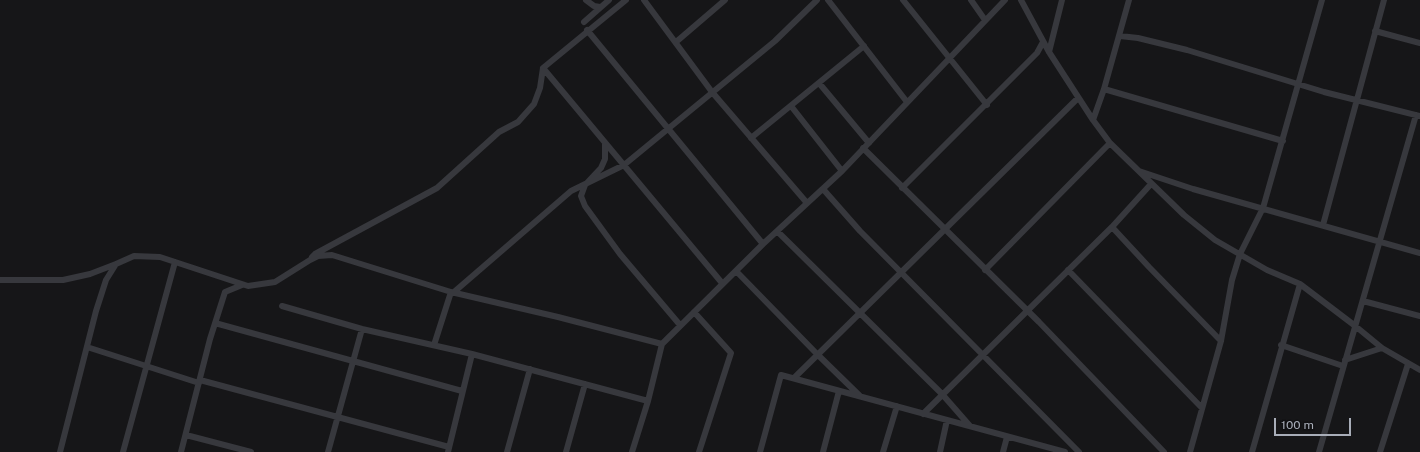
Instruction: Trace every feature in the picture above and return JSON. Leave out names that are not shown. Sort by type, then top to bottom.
[{"type":"street","points":[[586,0],[594,6],[600,7]]},
{"type":"street","points":[[584,22],[608,0]]},
{"type":"street","points":[[310,260],[315,254],[438,188],[499,132],[518,122],[534,104],[540,88],[543,68],[587,30],[626,0]]},
{"type":"street","points":[[644,0],[712,92],[807,203]]},
{"type":"street","points":[[676,42],[725,0]]},
{"type":"street","points":[[434,345],[452,292],[571,191],[624,165],[775,41],[817,0]]},
{"type":"street","points":[[828,0],[907,102]]},
{"type":"street","points":[[903,0],[987,105]]},
{"type":"street","points":[[971,0],[986,20]]},
{"type":"street","points":[[632,452],[648,401],[662,344],[722,283],[842,171],[1005,0]]},
{"type":"street","points":[[1021,0],[1043,42],[1093,120],[1110,143],[1151,184],[1199,228],[1215,240],[1267,270],[1300,284],[1382,348],[1420,370]]},
{"type":"street","points":[[1049,52],[1062,0]]},
{"type":"street","points":[[1093,120],[1120,36],[1129,0]]},
{"type":"street","points":[[1190,452],[1221,341],[1232,280],[1240,254],[1263,208],[1322,0]]},
{"type":"street","points":[[1323,225],[1384,0]]},
{"type":"street","points":[[587,30],[763,244]]},
{"type":"street","points":[[1376,31],[1420,44]]},
{"type":"street","points":[[1120,36],[1138,38],[1187,50],[1356,101],[1418,115],[1363,301],[1354,325],[1319,452]]},
{"type":"street","points":[[902,188],[987,105],[1037,53],[1043,42]]},
{"type":"street","points":[[750,138],[864,46]]},
{"type":"street","points":[[543,68],[722,283]]},
{"type":"street","points":[[819,83],[869,143]]},
{"type":"street","points":[[1104,89],[1282,141]]},
{"type":"street","points":[[794,378],[1078,98]]},
{"type":"street","points":[[791,106],[842,171]]},
{"type":"street","points":[[985,270],[1110,143]]},
{"type":"street","points":[[605,144],[605,159],[601,168],[585,185],[582,196],[585,206],[620,254],[680,325]]},
{"type":"street","points":[[863,148],[1027,310],[1164,452]]},
{"type":"street","points":[[1137,170],[1193,189],[1420,253]]},
{"type":"street","points":[[923,414],[1112,226],[1151,184]]},
{"type":"street","points":[[823,189],[860,231],[1079,452]]},
{"type":"street","points":[[1112,226],[1148,267],[1221,341]]},
{"type":"street","points":[[777,231],[942,394],[971,427]]},
{"type":"street","points":[[0,280],[63,280],[90,274],[134,256],[160,257],[248,286],[275,282],[318,256],[332,255],[452,292],[558,317],[662,344]]},
{"type":"street","points":[[123,452],[175,262]]},
{"type":"street","points":[[60,452],[96,311],[106,280],[116,264]]},
{"type":"street","points":[[1068,270],[1202,408]]},
{"type":"street","points":[[736,271],[817,354],[862,397]]},
{"type":"street","points":[[1252,452],[1281,345],[1300,284]]},
{"type":"street","points":[[181,452],[215,323],[225,292],[242,285]]},
{"type":"street","points":[[1363,301],[1420,316]]},
{"type":"street","points":[[282,306],[362,329],[472,354],[648,401]]},
{"type":"street","points":[[694,312],[731,353],[699,452]]},
{"type":"street","points":[[215,323],[352,362],[462,391]]},
{"type":"street","points":[[328,452],[362,329]]},
{"type":"street","points":[[1281,345],[1344,363],[1382,348]]},
{"type":"street","points":[[87,347],[200,381],[449,449],[472,354]]},
{"type":"street","points":[[1380,452],[1408,364]]},
{"type":"street","points":[[507,452],[530,369]]},
{"type":"street","points":[[760,452],[781,375],[1065,452]]},
{"type":"street","points":[[566,452],[585,384]]},
{"type":"street","points":[[823,452],[839,391]]},
{"type":"street","points":[[883,452],[897,406]]},
{"type":"street","points":[[940,452],[947,420]]},
{"type":"street","points":[[186,434],[251,452]]},
{"type":"street","points":[[1003,452],[1007,437]]}]
